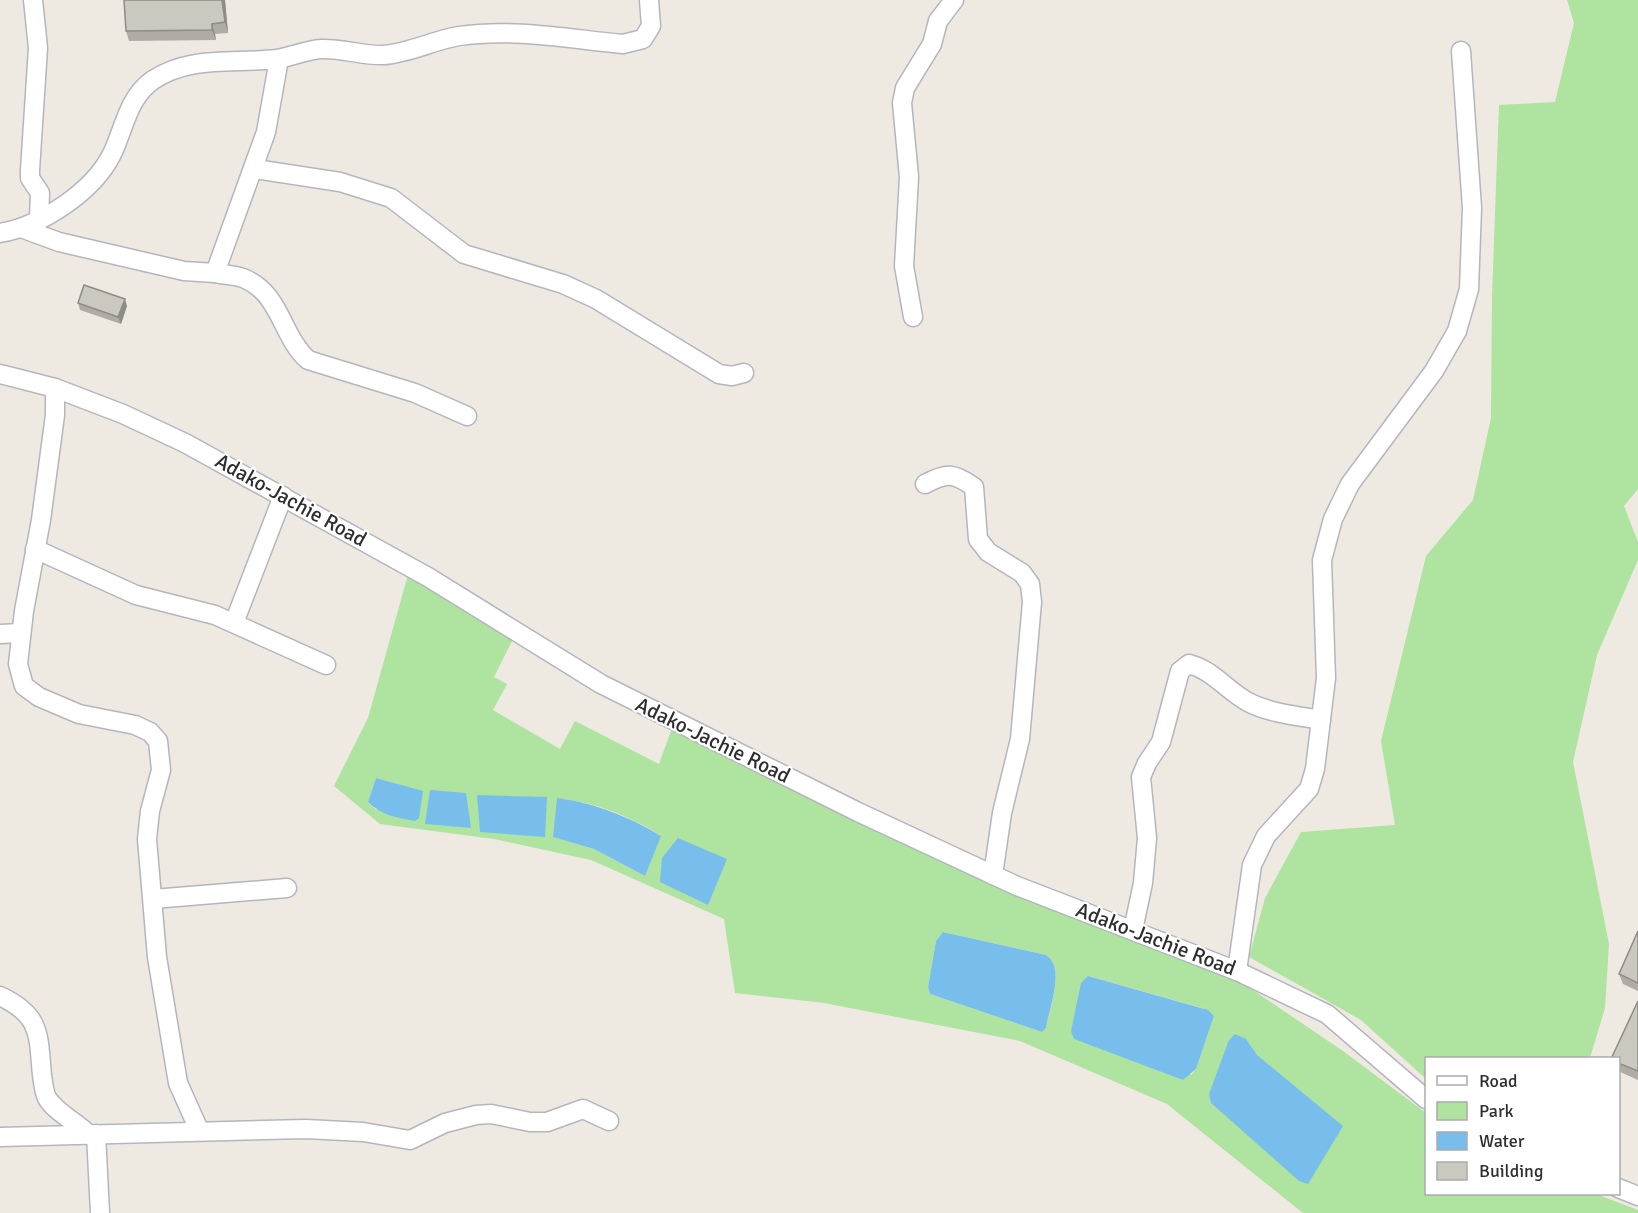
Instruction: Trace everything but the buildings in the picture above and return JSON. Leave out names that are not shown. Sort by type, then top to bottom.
[{"type":"street","points":[[33,0],[38,48],[30,177],[40,193],[39,219]]},
{"type":"street","points":[[0,233],[21,228],[39,219],[65,202],[103,171],[124,126],[127,112],[151,81],[175,68],[191,63],[279,59],[319,49],[383,55],[459,36],[490,34],[623,44],[643,39],[651,26],[649,0]]},
{"type":"street","points":[[913,317],[904,266],[909,177],[902,104],[905,88],[932,44],[938,21],[954,0]]},
{"type":"street","points":[[1237,971],[1252,865],[1266,836],[1309,789],[1326,678],[1322,560],[1333,519],[1350,484],[1434,371],[1457,331],[1469,289],[1472,208],[1461,51]]},
{"type":"street","points":[[215,273],[255,169],[266,132],[279,59]]},
{"type":"street","points":[[255,169],[340,182],[391,198],[464,254],[563,284],[596,298],[719,374],[732,376],[744,373]]},
{"type":"street","points":[[21,228],[59,242],[184,271],[243,278],[267,293],[280,314],[296,350],[308,360],[415,393],[468,416]]},
{"type":"street","name":"Adako-Jachie Road","points":[[0,374],[54,388],[123,414],[185,443],[428,577],[601,684],[858,812],[993,875],[1237,971],[1327,1014],[1425,1098]]},
{"type":"street","points":[[54,388],[55,415],[18,664],[24,686],[39,697],[79,714],[135,725],[150,732],[158,741],[161,771],[150,811],[147,839],[157,957],[178,1083],[199,1130]]},
{"type":"street","points":[[925,484],[940,476],[957,475],[974,487],[978,539],[988,552],[1022,573],[1030,584],[1025,703],[1017,753],[1002,813],[993,875]]},
{"type":"street","points":[[234,623],[283,496]]},
{"type":"street","points":[[35,549],[136,594],[191,608],[234,623],[326,665]]},
{"type":"street","points":[[0,634],[21,633]]},
{"type":"street","points":[[1133,930],[1143,883],[1147,838],[1141,777],[1161,742],[1180,671],[1189,664],[1204,667],[1227,688],[1249,703],[1285,714],[1321,720]]},
{"type":"street","points":[[153,899],[287,888]]},
{"type":"street","points":[[0,996],[25,1010],[34,1022],[40,1037],[43,1083],[47,1098],[93,1134],[100,1213]]},
{"type":"street","points":[[0,1137],[306,1129],[363,1132],[410,1140],[445,1124],[476,1115],[491,1114],[530,1122],[547,1122],[583,1109],[609,1121]]},
{"type":"street","points":[[1620,1189],[1638,1196]]},
{"type":"green space","points":[[1567,0],[1638,0],[1638,489],[1624,506],[1638,542],[1638,560],[1597,655],[1573,762],[1609,944],[1605,1008],[1590,1057],[1425,1057],[1425,1078],[1361,1020],[1249,957],[1265,898],[1301,832],[1395,825],[1381,741],[1426,556],[1473,500],[1491,418],[1492,296],[1499,105],[1555,102],[1574,23]]},
{"type":"green space","points":[[409,571],[514,637],[494,677],[507,684],[493,710],[560,749],[575,721],[659,764],[672,728],[876,827],[1247,986],[1343,1051],[1425,1112],[1425,1195],[1599,1195],[1638,1210],[1638,1213],[1303,1213],[1167,1104],[1020,1041],[824,1003],[735,993],[724,919],[591,860],[494,839],[380,824],[334,786],[368,718]],"holes":[[[376,778],[397,784],[376,810],[368,802]],[[557,799],[597,806],[660,835],[645,876],[594,849],[554,837]],[[943,932],[1046,955],[1052,961],[1056,979],[1046,1028],[1042,1032],[930,994],[928,987],[936,941]],[[1088,976],[1202,1008],[1214,1016],[1196,1069],[1191,1075]],[[1246,1039],[1256,1055],[1299,1181]]]},
{"type":"water","points":[[376,778],[423,791],[419,818],[415,821],[402,819],[378,810],[368,802]]},
{"type":"water","points":[[430,790],[466,793],[471,828],[425,824]]},
{"type":"water","points":[[477,795],[547,797],[545,837],[480,832]]},
{"type":"water","points":[[557,798],[610,811],[661,836],[645,876],[594,849],[553,837]]},
{"type":"water","points":[[678,838],[727,859],[708,905],[660,882],[662,858]]},
{"type":"water","points":[[943,932],[1046,955],[1052,961],[1056,979],[1046,1028],[1042,1032],[930,994],[928,987],[936,941]]},
{"type":"water","points":[[1088,976],[1208,1010],[1214,1016],[1196,1069],[1183,1080],[1074,1039],[1071,1031],[1081,983]]},
{"type":"water","points":[[1235,1034],[1246,1039],[1257,1055],[1343,1126],[1308,1184],[1299,1181],[1211,1103],[1209,1094],[1229,1040]]}]
